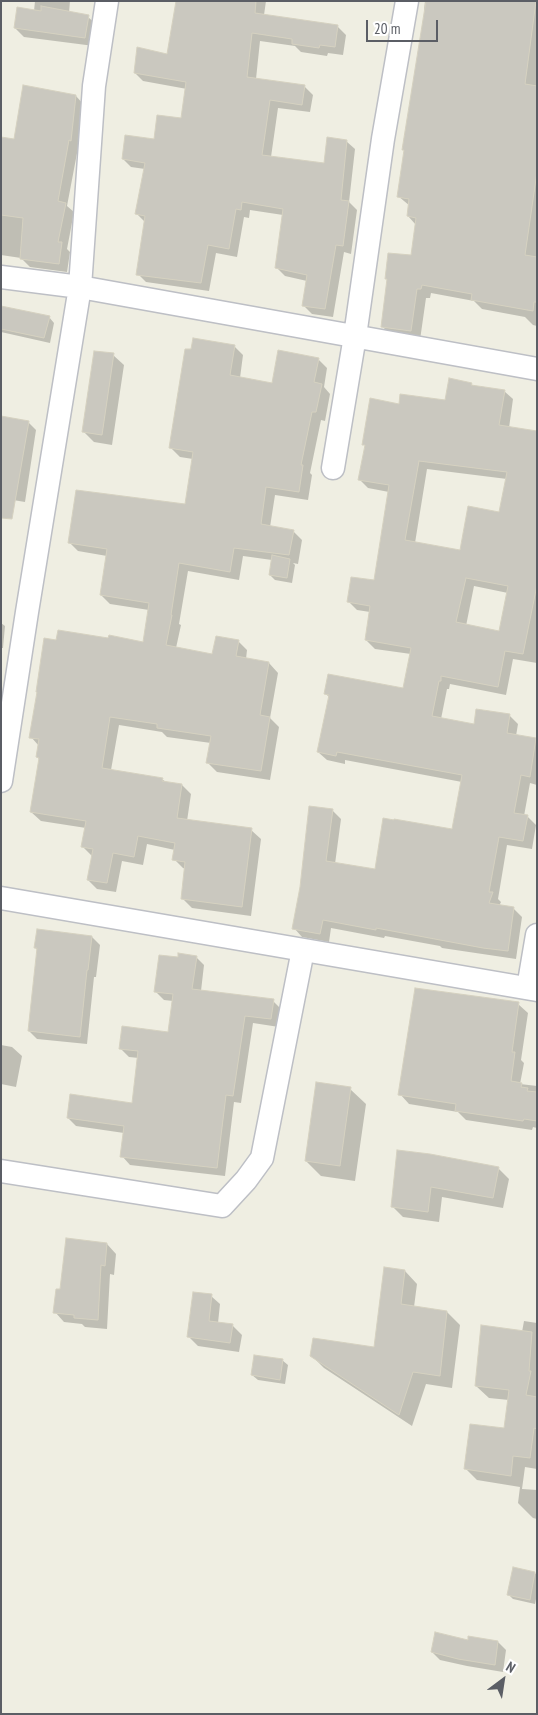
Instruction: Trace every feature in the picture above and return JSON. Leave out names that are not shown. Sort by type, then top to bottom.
[{"type":"street","points":[[1,781],[28,602],[80,287],[94,86],[107,1]]},
{"type":"street","points":[[333,468],[355,336],[383,139],[407,1]]},
{"type":"street","points":[[1,277],[80,287],[537,369]]},
{"type":"street","points":[[1,898],[533,989],[537,935]]},
{"type":"street","points":[[1,1171],[222,1206],[246,1180],[262,1158],[303,950]]},
{"type":"building","points":[[176,1],[256,1],[255,13],[338,25],[335,47],[320,45],[319,48],[292,44],[292,39],[252,33],[247,77],[305,85],[302,105],[270,100],[262,155],[324,163],[327,137],[347,140],[341,200],[349,201],[343,246],[336,245],[325,309],[302,306],[307,275],[275,268],[283,209],[242,202],[241,210],[236,209],[229,249],[208,245],[201,283],[136,275],[145,216],[135,214],[145,163],[122,159],[125,135],[154,139],[157,115],[181,118],[186,82],[134,73],[137,47],[167,54]]},
{"type":"building","points":[[426,1],[536,1],[525,84],[537,86],[537,172],[525,255],[537,257],[537,302],[534,302],[533,311],[471,300],[472,294],[422,285],[421,289],[417,289],[411,331],[381,327],[388,253],[411,255],[416,218],[407,216],[409,199],[397,197],[404,150],[402,150]]},
{"type":"building","points":[[41,6],[89,15],[85,38],[14,28],[17,7],[41,11]]},
{"type":"building","points":[[23,85],[76,95],[71,141],[69,140],[58,201],[66,203],[58,242],[62,242],[59,264],[20,259],[23,218],[1,215],[1,137],[14,139]]},
{"type":"building","points":[[1,306],[50,316],[44,338],[1,329]]},
{"type":"building","points":[[193,338],[235,345],[230,375],[272,383],[278,350],[319,358],[314,382],[322,384],[316,412],[312,412],[301,465],[303,465],[299,492],[266,487],[261,524],[294,530],[289,555],[234,548],[230,572],[179,563],[166,645],[212,654],[216,636],[239,640],[236,656],[269,662],[260,715],[270,717],[261,771],[206,763],[211,736],[157,728],[157,724],[110,717],[102,768],[163,778],[162,781],[182,784],[177,818],[252,828],[242,907],[181,899],[185,862],[172,860],[175,843],[138,836],[134,857],[113,853],[107,883],[87,880],[93,849],[81,847],[86,821],[30,812],[39,758],[36,757],[39,739],[29,738],[44,638],[56,640],[58,630],[108,638],[109,635],[143,642],[149,603],[100,595],[107,549],[68,543],[76,490],[185,504],[193,452],[169,448],[185,349],[191,349]]},
{"type":"building","points":[[94,351],[114,353],[102,435],[82,432]]},
{"type":"building","points":[[449,378],[472,383],[471,385],[505,390],[499,425],[537,431],[537,585],[523,654],[505,651],[498,687],[441,676],[432,716],[474,724],[476,709],[510,714],[507,733],[536,738],[530,777],[521,775],[514,813],[528,815],[523,841],[499,837],[489,892],[493,892],[489,903],[514,907],[508,951],[323,920],[320,934],[292,929],[300,887],[309,806],[333,809],[326,861],[375,869],[383,818],[452,829],[462,775],[337,752],[336,756],[317,752],[329,695],[324,694],[328,674],[403,688],[411,648],[365,640],[370,606],[347,602],[351,577],[374,580],[389,485],[358,480],[365,445],[362,445],[370,398],[399,404],[400,394],[445,400]],"holes":[[[419,461],[507,472],[499,512],[468,506],[460,550],[405,540]],[[466,578],[508,586],[499,631],[456,622]]]},
{"type":"building","points":[[1,416],[29,421],[12,519],[1,518]]},
{"type":"building","points":[[272,555],[290,559],[287,578],[269,575]]},
{"type":"building","points":[[37,929],[92,936],[80,1037],[28,1031],[37,948],[34,948]]},
{"type":"building","points":[[178,953],[197,956],[192,989],[274,999],[271,1019],[245,1016],[233,1096],[226,1095],[217,1168],[120,1157],[124,1126],[67,1118],[70,1094],[132,1103],[138,1051],[119,1049],[122,1026],[168,1032],[173,994],[154,992],[159,955],[178,957]]},
{"type":"building","points":[[415,988],[519,1002],[512,1052],[515,1052],[511,1081],[522,1083],[521,1087],[528,1088],[527,1091],[537,1092],[537,1121],[524,1119],[523,1121],[455,1111],[456,1104],[398,1095]]},
{"type":"building","points":[[316,1082],[351,1087],[340,1166],[305,1161]]},
{"type":"building","points":[[397,1150],[499,1167],[493,1198],[431,1187],[428,1212],[391,1207]]},
{"type":"building","points":[[66,1238],[107,1243],[105,1266],[101,1265],[98,1320],[74,1318],[74,1315],[53,1313],[56,1289],[60,1289]]},
{"type":"building","points":[[384,1267],[405,1270],[401,1304],[447,1311],[440,1376],[413,1372],[399,1415],[310,1356],[313,1338],[374,1347]]},
{"type":"building","points":[[193,1292],[212,1294],[209,1321],[233,1324],[230,1343],[187,1337]]},
{"type":"building","points":[[481,1325],[532,1332],[529,1371],[531,1371],[526,1395],[537,1397],[537,1429],[534,1428],[530,1458],[513,1456],[511,1476],[464,1469],[470,1424],[504,1428],[509,1390],[475,1386]]},
{"type":"building","points":[[254,1355],[283,1359],[280,1380],[251,1375]]},
{"type":"building","points":[[513,1567],[535,1572],[530,1600],[507,1595]]},
{"type":"building","points":[[435,1632],[468,1640],[468,1636],[498,1641],[495,1665],[431,1652]]}]
